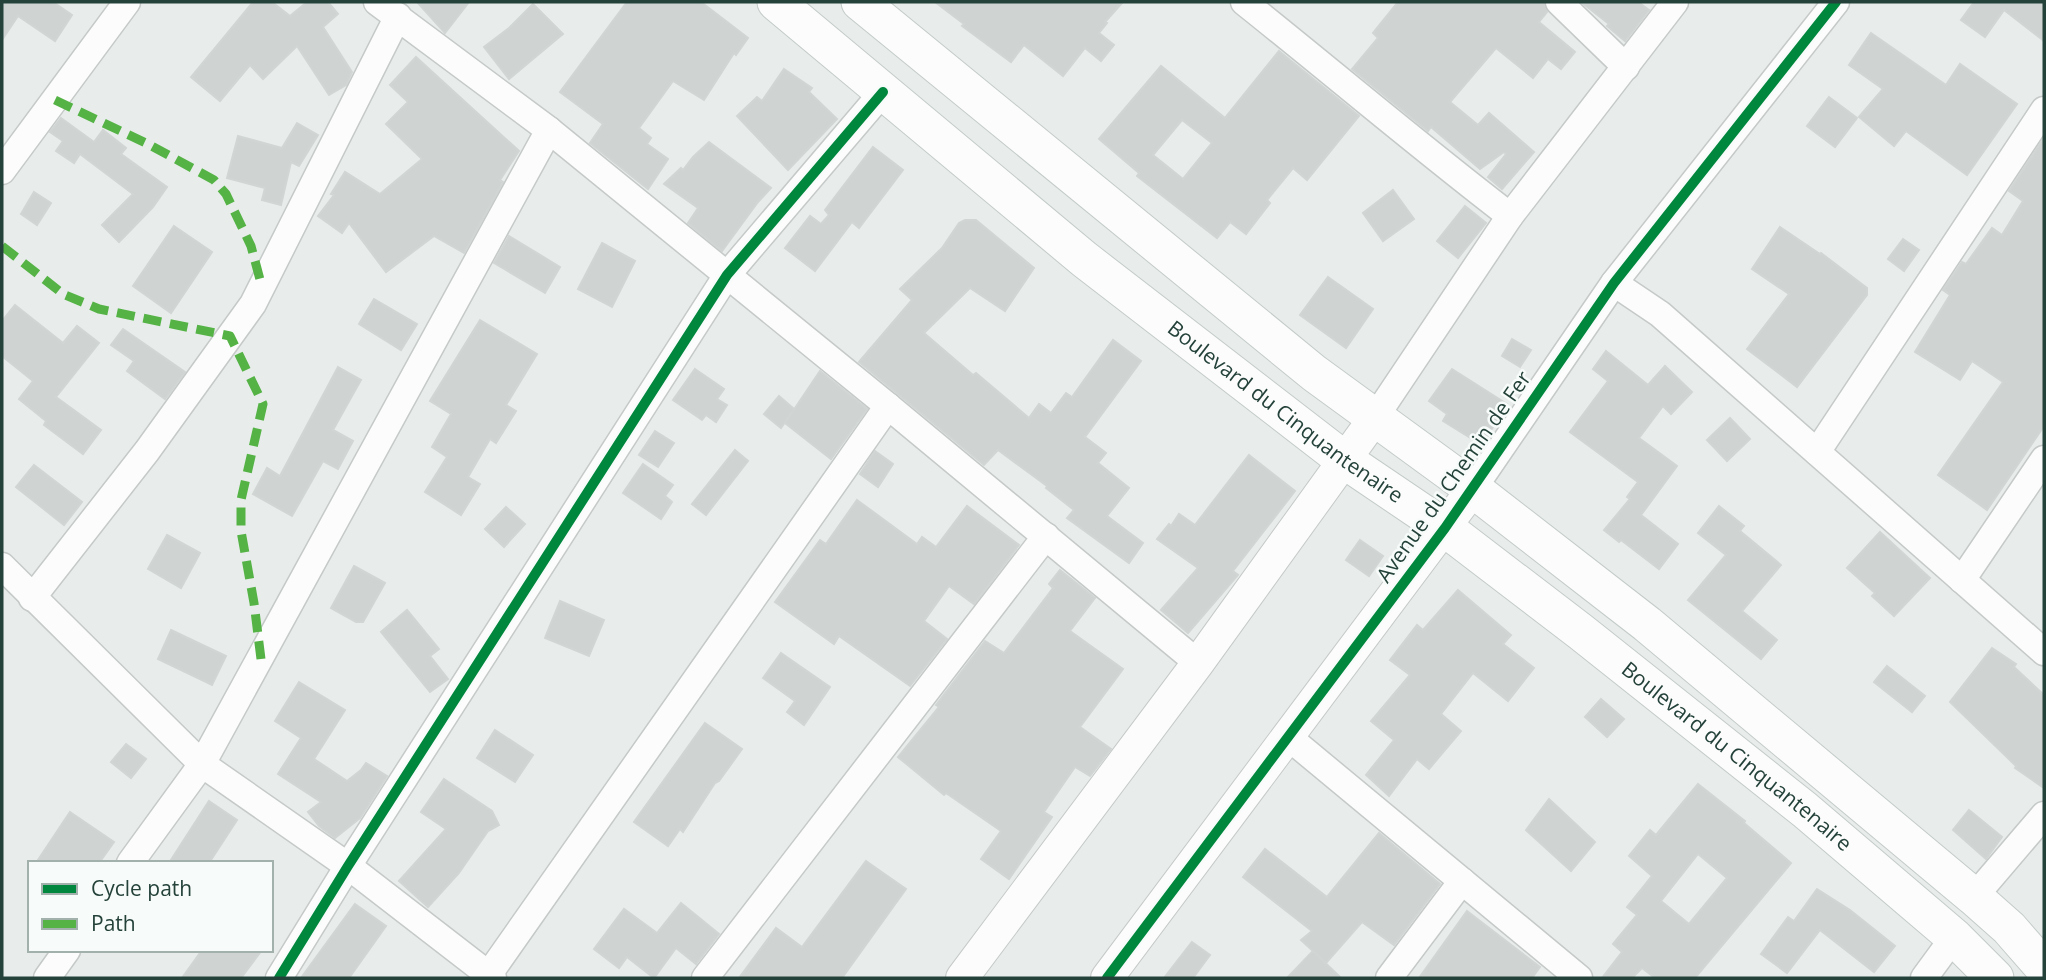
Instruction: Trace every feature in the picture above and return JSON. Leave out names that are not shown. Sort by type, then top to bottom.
[{"type":"main road","name":"Boulevard du Cinquantenaire","points":[[776,2],[1084,259],[1343,459],[1445,528],[1805,810],[1954,937],[1995,978]]},
{"type":"main road","name":"Boulevard du Cinquantenaire","points":[[860,2],[1314,373],[1473,489],[1647,624],[1974,897],[2009,928],[2044,968]]},
{"type":"street","points":[[2,171],[127,2]]},
{"type":"street","points":[[1244,2],[1419,146],[1510,216]]},
{"type":"street","points":[[1559,2],[1626,67]]},
{"type":"street","points":[[962,978],[1198,663],[1374,419],[1510,216],[1675,2]]},
{"type":"street","name":"Avenue du Chemin de Fer","points":[[1107,978],[1445,528],[1614,284],[1836,2]]},
{"type":"street","points":[[32,598],[147,451],[253,304],[388,9],[549,130],[1198,663]]},
{"type":"street","points":[[279,978],[727,275],[883,92]]},
{"type":"street","points":[[1817,452],[2044,110]]},
{"type":"street","points":[[131,861],[202,764],[549,130]]},
{"type":"street","points":[[1614,284],[1660,314],[2044,652]]},
{"type":"street","points":[[2,566],[202,764],[348,866],[491,976],[888,406]]},
{"type":"street","points":[[1962,580],[2044,459]]},
{"type":"street","points":[[705,978],[1046,536]]},
{"type":"street","points":[[1287,736],[1579,978]]},
{"type":"street","points":[[1974,897],[2044,815]]},
{"type":"street","points":[[1389,978],[1462,881]]},
{"type":"street","points":[[1924,978],[1954,937]]},
{"type":"street","points":[[47,978],[66,952]]},
{"type":"building","points":[[2,2],[53,2],[72,15],[55,41],[18,16],[2,40]]},
{"type":"building","points":[[253,2],[272,2],[290,16],[307,2],[328,2],[338,14],[323,27],[352,72],[346,85],[329,95],[297,46],[263,79],[250,65],[220,101],[191,77]]},
{"type":"building","points":[[417,2],[469,2],[445,33]]},
{"type":"building","points":[[627,2],[701,2],[748,38],[736,55],[734,53],[704,100],[673,81],[639,128],[651,138],[647,144],[668,159],[648,189],[590,143],[603,124],[560,92]]},
{"type":"building","points":[[935,2],[1123,2],[1099,33],[1114,45],[1101,61],[1085,48],[1063,76],[1024,45],[1011,62],[962,26],[964,24]]},
{"type":"building","points":[[1398,2],[1544,2],[1547,12],[1539,22],[1575,52],[1561,69],[1548,59],[1533,78],[1496,48],[1450,102],[1478,125],[1489,113],[1534,152],[1502,189],[1488,177],[1506,154],[1504,152],[1480,169],[1431,127],[1428,131],[1352,69],[1378,38],[1373,33]]},
{"type":"building","points":[[1581,2],[1638,2],[1649,10],[1625,41],[1607,26],[1609,24]]},
{"type":"building","points":[[1974,2],[2044,2],[2044,41],[2004,10],[1985,37],[1961,20]]},
{"type":"building","points":[[533,4],[563,34],[509,79],[484,47],[509,28]]},
{"type":"building","points":[[1871,33],[1946,85],[1960,64],[2017,104],[1967,175],[1906,131],[1894,146],[1859,117],[1883,89],[1849,65]]},
{"type":"building","points":[[1279,51],[1359,116],[1307,180],[1293,168],[1267,200],[1270,203],[1246,234],[1230,222],[1217,238],[1137,176],[1139,173],[1099,139],[1161,66],[1225,118]],"holes":[[[1182,120],[1212,143],[1183,179],[1153,155]]]},
{"type":"building","points":[[416,57],[519,151],[500,180],[503,182],[464,253],[434,236],[386,272],[349,223],[342,233],[318,216],[334,195],[331,194],[345,172],[380,194],[422,159],[386,124],[408,102],[390,85]]},
{"type":"building","points":[[784,69],[812,88],[809,92],[837,119],[788,170],[737,116],[757,97],[762,101]]},
{"type":"building","points":[[1829,97],[1857,118],[1835,147],[1807,126]]},
{"type":"building","points":[[61,118],[94,142],[103,130],[126,148],[121,154],[167,187],[153,207],[119,242],[102,225],[133,194],[80,154],[74,163],[56,151],[63,141],[50,132]]},
{"type":"building","points":[[297,123],[318,135],[299,166],[291,162],[281,205],[262,200],[265,188],[227,178],[238,136],[282,148]]},
{"type":"building","points":[[2044,138],[2044,426],[1987,510],[1938,475],[2003,382],[1972,361],[1960,380],[1915,352],[1950,295],[1943,290],[1962,262],[1966,264],[1992,228],[2002,235],[2023,201],[2009,191]]},
{"type":"building","points":[[709,142],[771,188],[722,251],[688,223],[698,208],[664,184],[681,168],[683,170]]},
{"type":"building","points":[[873,147],[903,170],[859,228],[852,222],[815,271],[785,248],[810,216],[821,224],[829,215],[825,210]]},
{"type":"building","points":[[1393,190],[1414,219],[1383,241],[1363,213]]},
{"type":"building","points":[[34,192],[51,203],[37,225],[21,214]]},
{"type":"building","points":[[1465,206],[1486,223],[1458,258],[1437,241]]},
{"type":"building","points":[[976,220],[1034,268],[1005,311],[970,288],[924,333],[973,375],[976,373],[1029,418],[1039,404],[1051,413],[1066,393],[1072,397],[1113,340],[1141,361],[1085,437],[1106,453],[1098,463],[1129,488],[1107,516],[1143,543],[1129,563],[1067,518],[1074,510],[1046,488],[1047,486],[998,450],[984,465],[859,362],[912,300],[900,289],[942,248],[959,223]]},
{"type":"building","points":[[174,226],[212,252],[171,313],[133,286]]},
{"type":"building","points":[[1780,227],[1821,253],[1867,288],[1867,295],[1797,387],[1747,349],[1789,294],[1752,269]]},
{"type":"building","points":[[509,236],[560,267],[545,293],[494,263]]},
{"type":"building","points":[[1903,239],[1919,250],[1904,271],[1888,259]]},
{"type":"building","points":[[602,243],[635,261],[612,307],[578,289]]},
{"type":"building","points":[[1328,277],[1373,309],[1346,348],[1300,315]]},
{"type":"building","points":[[374,299],[417,324],[401,350],[359,324]]},
{"type":"building","points":[[15,305],[63,343],[77,326],[99,343],[56,397],[101,430],[83,454],[44,425],[46,421],[19,399],[33,381],[2,356],[2,321]]},
{"type":"building","points":[[480,320],[537,354],[506,405],[516,411],[496,443],[490,439],[468,477],[480,484],[461,515],[425,492],[447,457],[432,447],[451,414],[430,401]]},
{"type":"building","points":[[123,329],[185,372],[165,399],[127,371],[134,361],[111,345]]},
{"type":"building","points":[[1512,339],[1531,350],[1520,367],[1502,356]]},
{"type":"building","points":[[1606,351],[1648,385],[1665,366],[1692,392],[1671,414],[1663,406],[1639,438],[1677,466],[1641,515],[1678,544],[1659,569],[1604,530],[1630,499],[1627,497],[1638,482],[1570,432],[1608,381],[1593,369]]},
{"type":"building","points":[[338,367],[361,380],[333,430],[353,441],[338,469],[323,461],[292,516],[253,494],[267,468],[280,476]]},
{"type":"building","points":[[695,369],[724,389],[717,399],[727,405],[716,422],[706,415],[702,420],[673,400]]},
{"type":"building","points":[[1452,369],[1507,404],[1482,445],[1443,421],[1447,414],[1429,401]]},
{"type":"building","points":[[820,371],[867,409],[831,459],[785,423]]},
{"type":"building","points":[[779,396],[794,409],[781,428],[764,414]]},
{"type":"building","points":[[1730,418],[1750,439],[1727,461],[1707,440]]},
{"type":"building","points":[[655,431],[674,443],[658,467],[639,455]]},
{"type":"building","points":[[735,450],[748,461],[706,515],[692,504]]},
{"type":"building","points":[[875,451],[893,464],[878,487],[860,474]]},
{"type":"building","points":[[1249,455],[1295,491],[1233,571],[1238,575],[1188,633],[1161,610],[1198,568],[1157,539],[1179,514],[1195,525]]},
{"type":"building","points":[[643,464],[673,485],[665,496],[672,502],[661,519],[623,493]]},
{"type":"building","points":[[34,465],[82,502],[64,525],[16,487]]},
{"type":"building","points":[[857,500],[917,544],[922,537],[936,547],[967,506],[1019,545],[974,604],[949,586],[924,621],[947,639],[910,686],[839,636],[834,644],[775,602],[820,540],[826,544]]},
{"type":"building","points":[[1719,506],[1744,526],[1740,531],[1781,565],[1742,611],[1777,640],[1761,659],[1688,600],[1726,555],[1698,533]]},
{"type":"building","points":[[506,507],[525,524],[504,547],[485,529]]},
{"type":"building","points":[[1880,532],[1930,578],[1894,616],[1872,596],[1875,593],[1847,568]]},
{"type":"building","points":[[167,535],[200,553],[181,588],[148,569]]},
{"type":"building","points":[[1360,540],[1383,556],[1369,576],[1346,560]]},
{"type":"building","points":[[354,566],[385,583],[363,622],[356,622],[331,608]]},
{"type":"building","points":[[1060,570],[1095,598],[1070,631],[1123,669],[1080,727],[1111,749],[1090,776],[1075,767],[1044,812],[1052,817],[1009,879],[981,859],[1001,831],[946,793],[944,795],[898,757],[939,707],[936,705],[985,641],[1004,653],[1053,588],[1049,584]]},
{"type":"building","points":[[1458,590],[1511,635],[1503,644],[1534,668],[1508,701],[1473,673],[1441,714],[1461,731],[1429,769],[1417,759],[1389,796],[1366,775],[1394,740],[1371,721],[1410,675],[1390,660],[1417,625],[1423,630]]},
{"type":"building","points":[[560,601],[604,620],[589,656],[545,638]]},
{"type":"building","points":[[407,610],[439,649],[430,656],[448,679],[430,692],[381,632]]},
{"type":"building","points":[[171,630],[226,656],[212,685],[158,659]]},
{"type":"building","points":[[1992,648],[2016,664],[2014,667],[2044,695],[2044,788],[2015,768],[2016,766],[1950,702]]},
{"type":"building","points":[[781,653],[830,687],[804,725],[787,712],[795,701],[763,678]]},
{"type":"building","points":[[1887,666],[1925,696],[1912,712],[1874,682]]},
{"type":"building","points":[[299,682],[345,710],[314,759],[347,781],[366,763],[387,776],[360,818],[335,838],[319,826],[308,812],[321,802],[278,774],[301,738],[275,721]]},
{"type":"building","points":[[1601,699],[1624,719],[1607,737],[1585,717]]},
{"type":"building","points":[[705,723],[742,749],[715,783],[683,832],[680,829],[668,846],[634,822]]},
{"type":"building","points":[[495,730],[533,755],[515,782],[477,758]]},
{"type":"building","points":[[126,744],[146,759],[131,778],[111,762]]},
{"type":"building","points":[[444,779],[492,811],[499,825],[488,831],[459,873],[428,907],[399,881],[446,829],[421,812]]},
{"type":"building","points":[[1698,784],[1745,821],[1744,823],[1791,863],[1695,978],[1655,978],[1642,968],[1632,978],[1602,978],[1622,952],[1613,944],[1637,915],[1627,907],[1652,876],[1629,856],[1650,830],[1656,835]],"holes":[[[1698,854],[1727,878],[1689,924],[1661,901]]]},
{"type":"building","points":[[1549,799],[1595,842],[1571,871],[1526,830]]},
{"type":"building","points":[[209,801],[237,820],[210,861],[170,861]]},
{"type":"building","points":[[1969,810],[2002,837],[1986,859],[1953,830]]},
{"type":"building","points":[[70,812],[114,842],[100,861],[37,861]]},
{"type":"building","points":[[1379,833],[1440,884],[1394,945],[1362,922],[1326,963],[1301,940],[1312,931],[1243,877],[1265,849],[1327,897]]},
{"type":"building","points":[[866,861],[906,889],[842,978],[739,978],[776,928],[802,947]]},
{"type":"building","points":[[1817,889],[1850,910],[1895,946],[1874,972],[1820,930],[1787,973],[1761,954],[1788,917],[1794,921]]},
{"type":"building","points":[[681,903],[719,934],[696,964],[676,948],[654,978],[627,957],[619,968],[594,949],[624,909],[657,933]]},
{"type":"building","points":[[355,904],[386,926],[349,978],[301,978]]},
{"type":"building","points":[[1467,911],[1540,967],[1532,978],[1419,978]]},
{"type":"building","points":[[1192,942],[1210,955],[1193,978],[1164,978]]},
{"type":"building","points":[[1313,951],[1341,978],[1287,978]]},
{"type":"building","points":[[201,952],[260,952],[241,978],[182,978]]},
{"type":"marked path","points":[[55,100],[148,144],[214,180],[226,194],[251,246],[262,287]]},
{"type":"marked path","points":[[2,246],[63,294],[99,309],[230,336],[263,404],[241,500],[241,531],[261,659]]},
{"type":"cycle path","points":[[1107,978],[1445,528],[1614,283],[1836,2]]},
{"type":"cycle path","points":[[279,978],[727,275],[883,92]]}]
